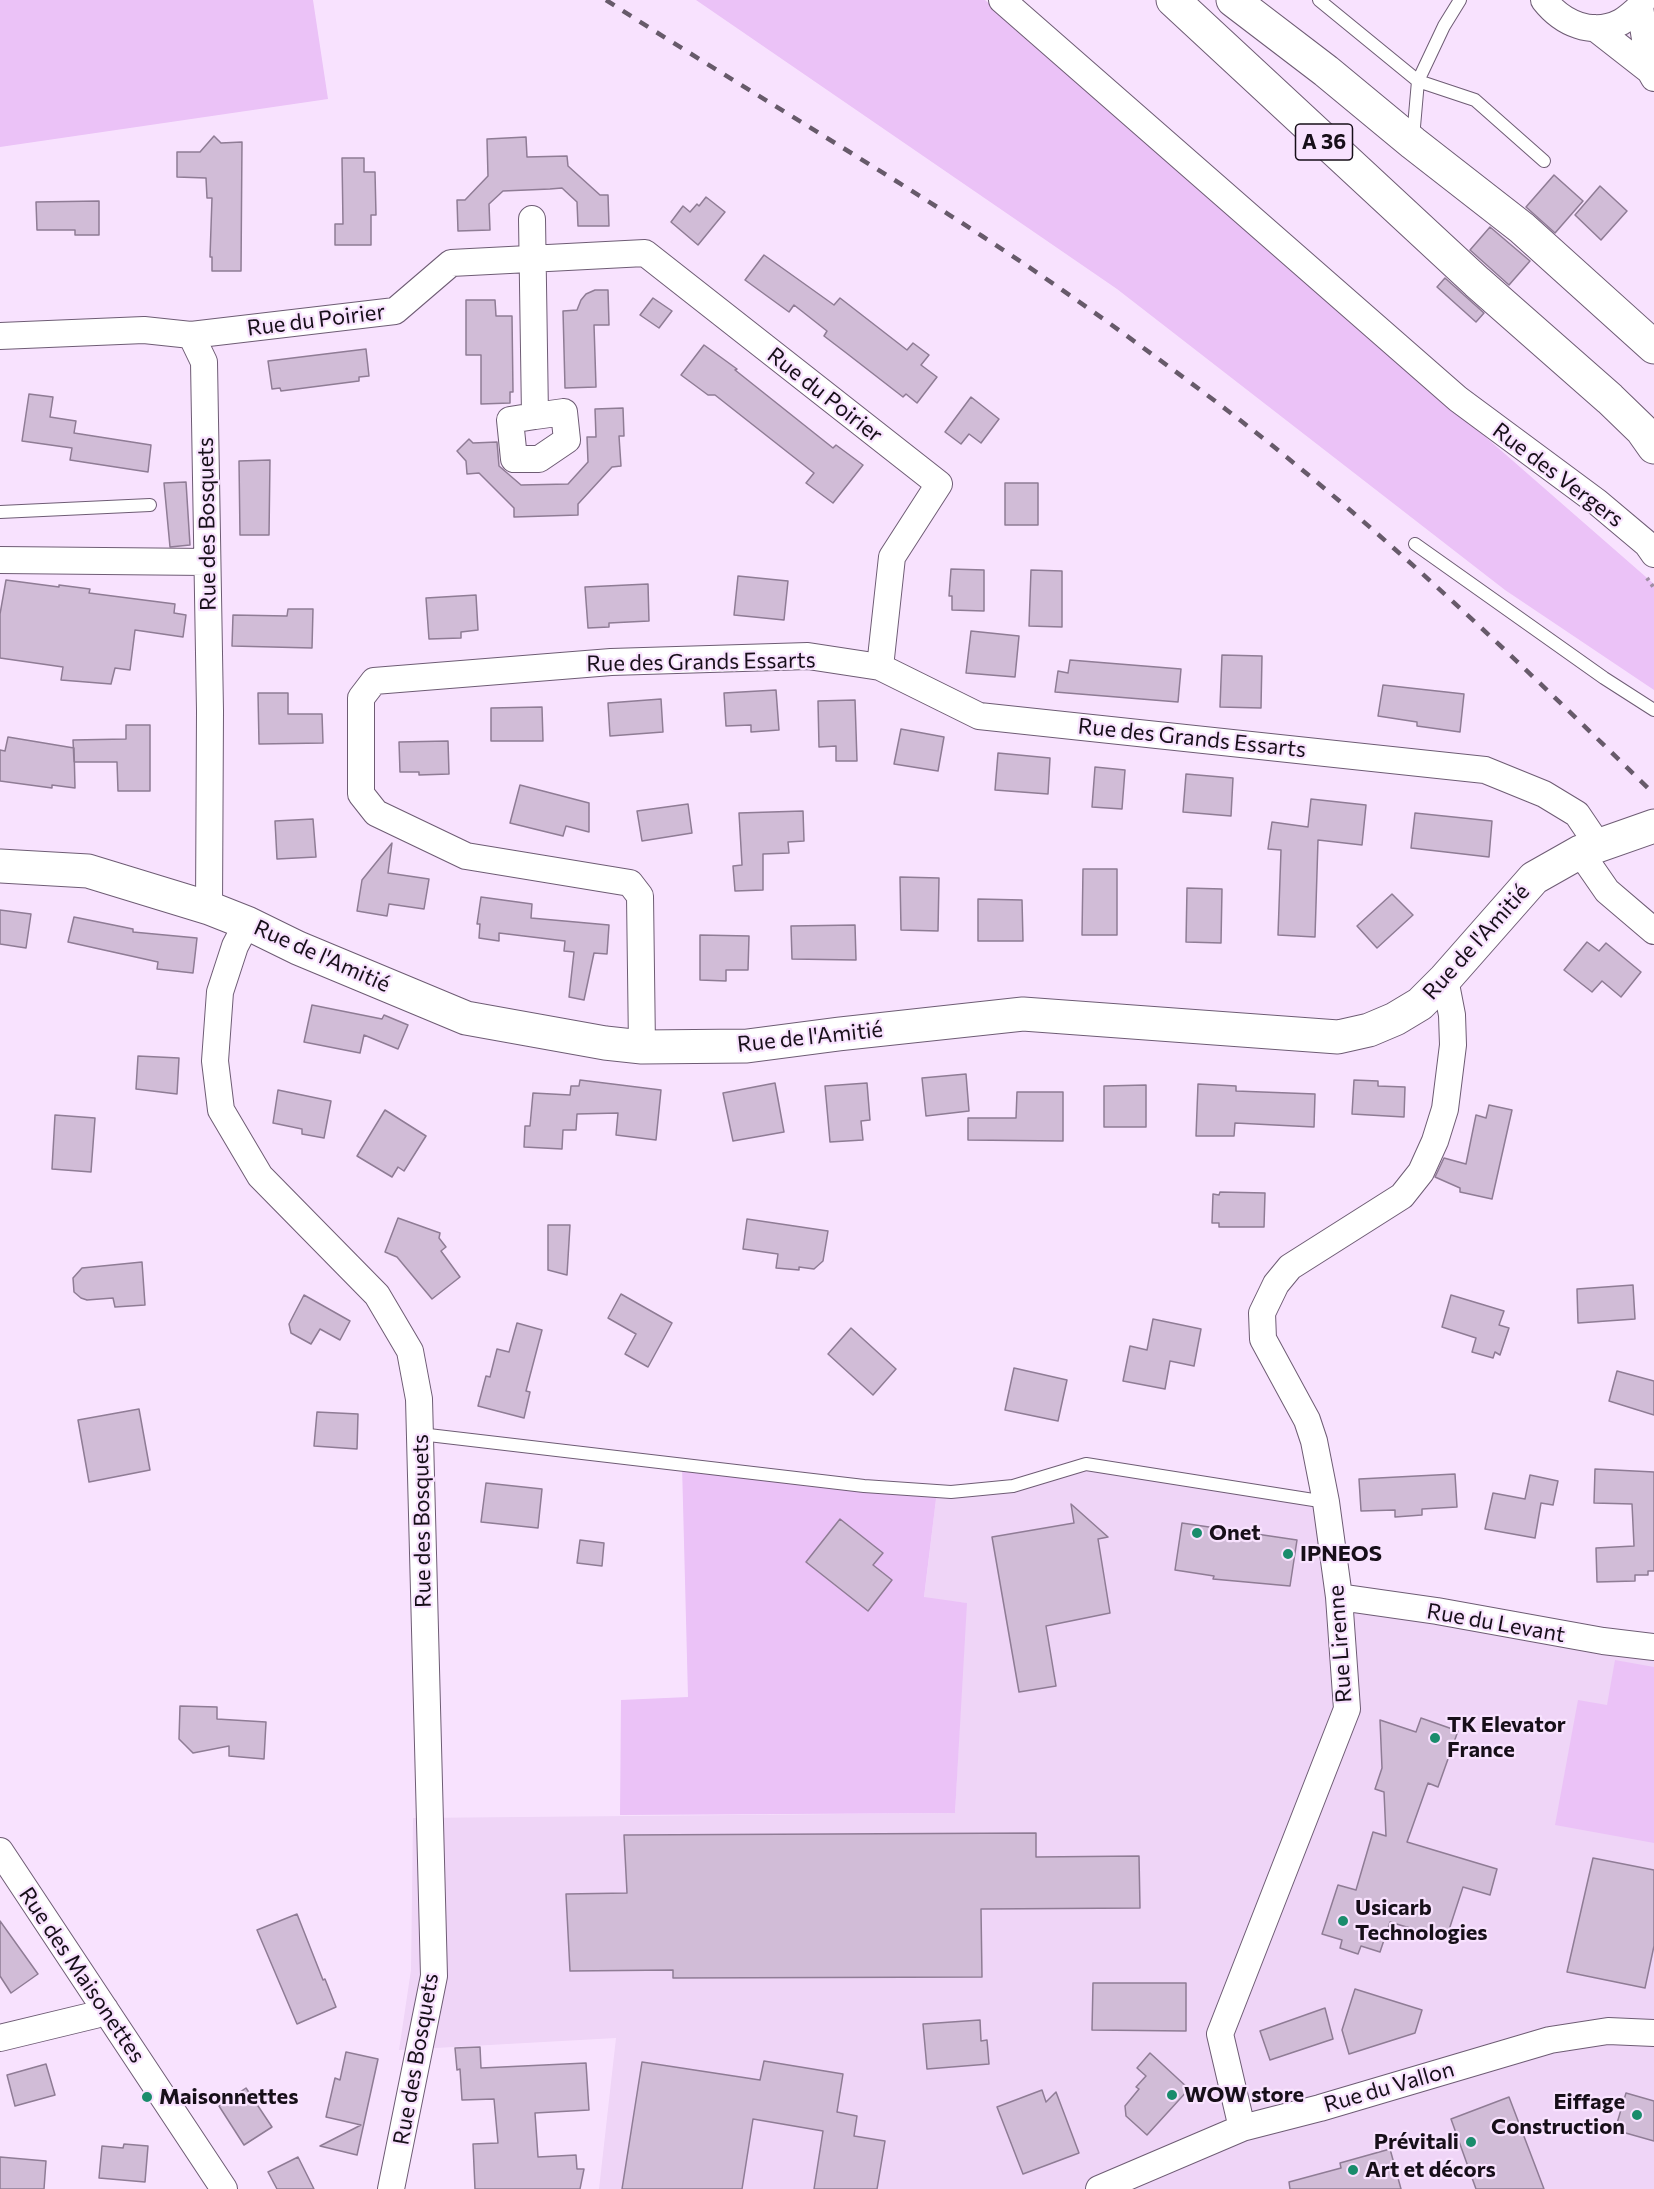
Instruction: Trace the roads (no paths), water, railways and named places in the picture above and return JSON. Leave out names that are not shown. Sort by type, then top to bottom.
[{"type":"main road","name":"A 36","points":[[1173,0],[1477,282],[1611,399],[1642,430],[1654,447]]},
{"type":"main road","name":"A 36","points":[[1233,0],[1326,71],[1522,228],[1654,347]]},
{"type":"main road","name":"Rue de l'Amitié","points":[[0,866],[88,871],[209,908],[466,1018],[605,1043],[642,1047],[747,1046],[1023,1014],[1338,1037],[1369,1030],[1395,1019],[1420,1004],[1534,878],[1589,849],[1654,826]]},
{"type":"street","name":"Rue des Vergers","points":[[1002,0],[1458,399],[1597,502],[1647,544],[1654,554]]},
{"type":"street","points":[[1544,0],[1552,11],[1565,21],[1596,28],[1620,23],[1642,4]]},
{"type":"street","points":[[1642,4],[1652,75]]},
{"type":"street","points":[[1596,28],[1652,75]]},
{"type":"street","points":[[531,219],[535,416]]},
{"type":"street","name":"Rue du Poirier","points":[[191,335],[395,311],[451,263],[645,253],[939,484],[892,557],[880,667]]},
{"type":"street","points":[[0,336],[144,330],[191,335]]},
{"type":"street","name":"Rue des Bosquets","points":[[191,335],[204,362],[210,711],[209,908]]},
{"type":"street","points":[[0,560],[207,562]]},
{"type":"street","name":"Rue des Grands Essarts","points":[[642,1047],[640,896],[630,884],[466,856],[376,813],[361,794],[361,698],[374,681],[611,662],[808,656],[880,667],[979,716],[1485,770],[1544,794],[1577,814],[1589,849]]},
{"type":"street","points":[[1589,849],[1607,891],[1654,931]]},
{"type":"street","name":"Rue des Bosquets","points":[[247,923],[235,946],[220,992],[215,1061],[220,1110],[260,1176],[377,1295],[410,1351],[419,1399],[434,1976],[391,2189]]},
{"type":"street","name":"Rue Lirenne","points":[[1242,2128],[1220,2034],[1347,1709],[1339,1597],[1326,1502],[1314,1441],[1307,1420],[1263,1339],[1262,1313],[1276,1284],[1290,1267],[1402,1196],[1421,1172],[1435,1141],[1445,1109],[1453,1046],[1452,1016],[1445,979]]},
{"type":"street","name":"Rue du Levant","points":[[1339,1597],[1437,1611],[1603,1641],[1654,1647]]},
{"type":"street","name":"Rue des Maisonettes","points":[[0,1851],[224,2189]]},
{"type":"street","points":[[0,2038],[95,2015],[105,2009]]},
{"type":"street","name":"Rue du Vallon","points":[[1099,2189],[1242,2128],[1320,2108],[1550,2040],[1608,2031],[1654,2033]]},
{"type":"lane","points":[[1319,0],[1418,81],[1475,100],[1544,160]]},
{"type":"lane","points":[[1413,142],[1418,81],[1444,26],[1460,0]]},
{"type":"lane","points":[[0,512],[150,505]]},
{"type":"lane","points":[[1416,544],[1604,678],[1654,710]]},
{"type":"lane","points":[[420,1434],[864,1486],[951,1492],[1013,1486],[1086,1464],[1326,1502]]},
{"type":"railway","points":[[606,0],[982,236],[1092,311],[1199,389],[1259,435],[1376,533],[1489,635],[1654,794]]},
{"type":"place","name":"Onet","points":[[1197,1533]]},
{"type":"place","name":"IPNEOS","points":[[1288,1554]]},
{"type":"place","name":"TK Elevator France","points":[[1435,1738]]},
{"type":"place","name":"Usicarb Technologies","points":[[1343,1921]]},
{"type":"place","name":"WOW store","points":[[1172,2095]]},
{"type":"place","name":"Maisonnettes","points":[[147,2097]]},
{"type":"place","name":"Eiffage Construction","points":[[1637,2115]]},
{"type":"place","name":"Prévitali","points":[[1471,2142]]},
{"type":"place","name":"Art et décors","points":[[1353,2170]]}]
